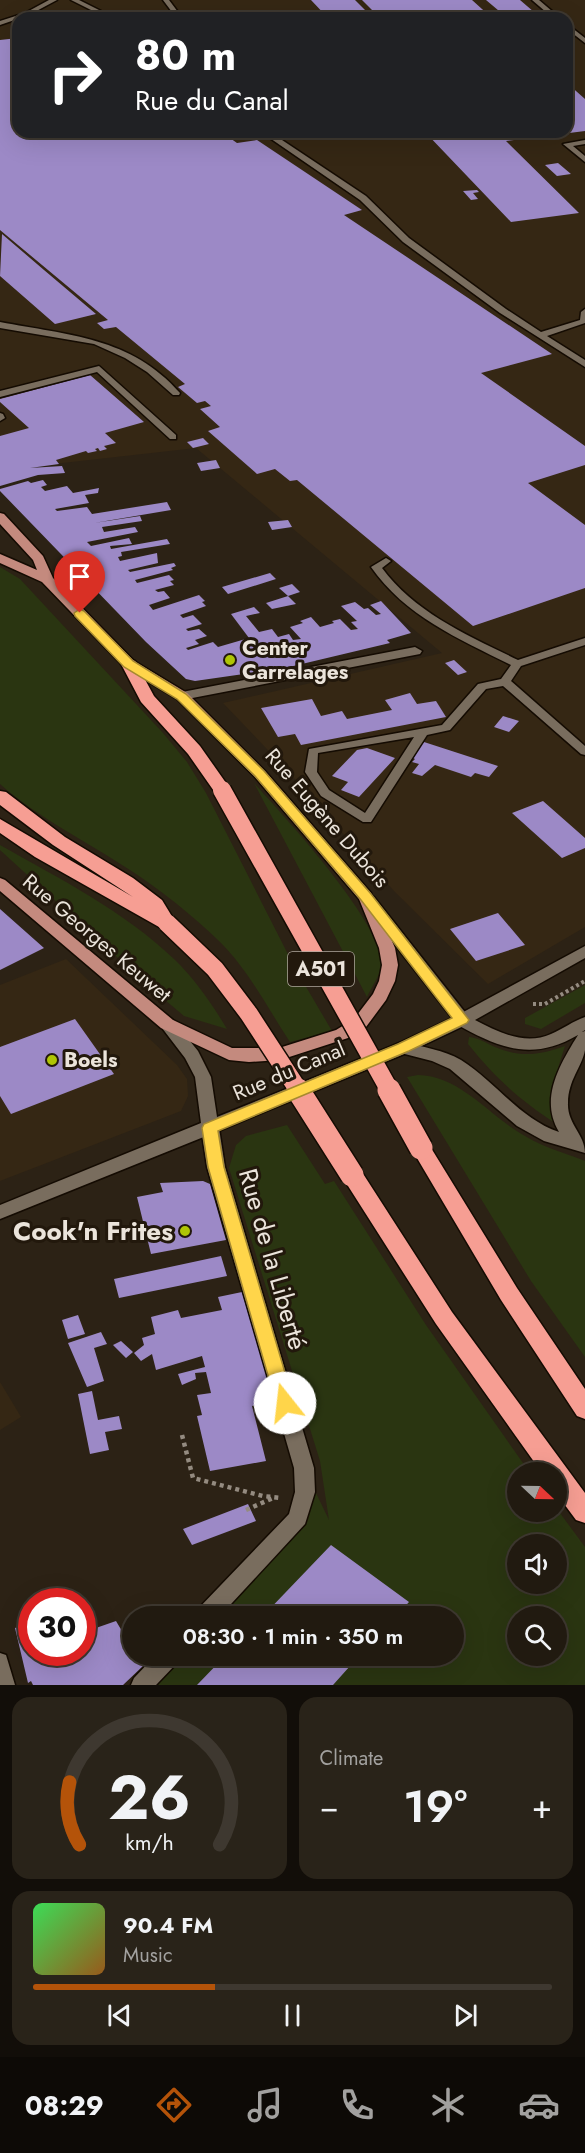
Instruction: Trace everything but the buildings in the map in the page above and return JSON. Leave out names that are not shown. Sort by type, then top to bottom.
[{"type":"highway","name":"A501","points":[[129,664],[147,698],[194,750],[222,790],[421,1148],[509,1294],[585,1409]]},
{"type":"highway","points":[[0,796],[59,841],[148,898],[155,904],[167,923],[215,969],[249,1014],[444,1318],[547,1462]]},
{"type":"highway","points":[[0,825],[41,853],[167,923]]},
{"type":"highway","points":[[567,1488],[585,1512]]},
{"type":"main road","name":"Rue Eugène Dubois","points":[[0,517],[39,559],[47,579],[129,664],[182,696],[260,774],[366,897]]},
{"type":"main road","points":[[0,558],[47,579]]},
{"type":"main road","name":"Rue Georges Keuwet","points":[[0,883],[167,1024],[229,1054],[249,1056],[280,1054],[342,1034],[360,1023],[380,996],[390,965],[387,948],[366,897]]},
{"type":"street","points":[[182,696],[415,651]]},
{"type":"street","name":"Rue Eugène Dubois","points":[[366,897],[462,1020],[511,1043],[528,1045],[550,1042],[585,1023]]},
{"type":"street","name":"Rue du Canal","points":[[0,1212],[210,1128],[403,1047],[462,1020],[585,951]]},
{"type":"street","name":"Rue de la Liberté","points":[[167,1024],[192,1055],[203,1077],[216,1167],[304,1468],[303,1500],[298,1518],[215,1606]]},
{"type":"street","points":[[581,1146],[562,1121],[558,1100],[564,1080],[585,1037]]},
{"type":"street","points":[[403,1047],[437,1056],[456,1065],[523,1122],[550,1137],[581,1146]]},
{"type":"street","points":[[142,1685],[160,1666]]},
{"type":"lane","points":[[31,12],[54,0]]},
{"type":"lane","points":[[74,0],[99,12]]},
{"type":"lane","points":[[535,0],[550,12]]},
{"type":"lane","points":[[573,31],[585,41]]},
{"type":"lane","points":[[274,138],[363,198],[406,240],[585,364]]},
{"type":"lane","points":[[585,142],[567,144],[585,160]]},
{"type":"lane","points":[[540,335],[584,321],[585,312]]},
{"type":"lane","points":[[0,325],[96,342],[128,356],[150,370],[176,393]]},
{"type":"lane","points":[[0,394],[99,369],[173,436]]},
{"type":"lane","points":[[386,561],[376,567],[385,582],[402,596],[428,616],[517,664]]},
{"type":"lane","points":[[423,732],[367,819],[325,793],[311,772],[313,751],[446,728],[482,686],[505,682],[517,664],[585,640]]},
{"type":"lane","points":[[505,682],[585,752]]},
{"type":"lane","points":[[0,1661],[6,1685]]},
{"type":"path","points":[[182,1435],[193,1478],[275,1497],[303,1500]]},
{"type":"path","points":[[246,1510],[275,1497]]},
{"type":"shaded area","points":[[0,0],[585,0],[585,927],[488,984],[394,891],[286,769],[223,703],[442,653],[196,448],[18,468],[0,473]]},
{"type":"shaded area","points":[[66,959],[177,1065],[187,1079],[188,1096],[181,1111],[0,1181],[0,985]]},
{"type":"shaded area","points":[[0,1382],[21,1417],[0,1430]]},
{"type":"green space","points":[[0,567],[20,579],[163,733],[187,762],[206,793],[295,968],[332,1031],[290,1042],[239,964],[198,922],[165,894],[47,819],[0,784]]},
{"type":"green space","points":[[254,783],[331,872],[368,927],[379,950],[381,968],[367,997]]},
{"type":"green space","points":[[0,845],[91,897],[155,942],[189,975],[227,1029],[184,1016],[0,850]]},
{"type":"green space","points":[[585,985],[585,1003],[541,1029],[525,1024],[525,1018]]},
{"type":"green space","points":[[469,1037],[522,1054],[547,1052],[565,1046],[551,1090],[551,1103],[558,1125],[520,1098],[499,1079],[468,1044]]},
{"type":"green space","points":[[418,1075],[448,1082],[474,1098],[525,1136],[585,1161],[585,1357],[531,1281],[407,1077]]},
{"type":"green space","points":[[287,1125],[325,1184],[334,1181],[426,1325],[522,1462],[507,1462],[507,1522],[567,1522],[585,1547],[585,1685],[142,1685],[160,1666],[464,1666],[464,1606],[215,1606],[298,1518],[304,1468],[329,1520],[320,1461],[229,1168],[236,1145],[246,1136]]},
{"type":"place","name":"Center Carrelages","points":[[230,660]]},
{"type":"place","name":"Boels","points":[[52,1060]]},
{"type":"place","name":"Cook'n Frites","points":[[185,1231]]},
{"type":"route","points":[[80,613],[129,664],[182,696],[260,774],[366,897],[462,1020],[210,1128],[216,1167],[285,1403]]}]
